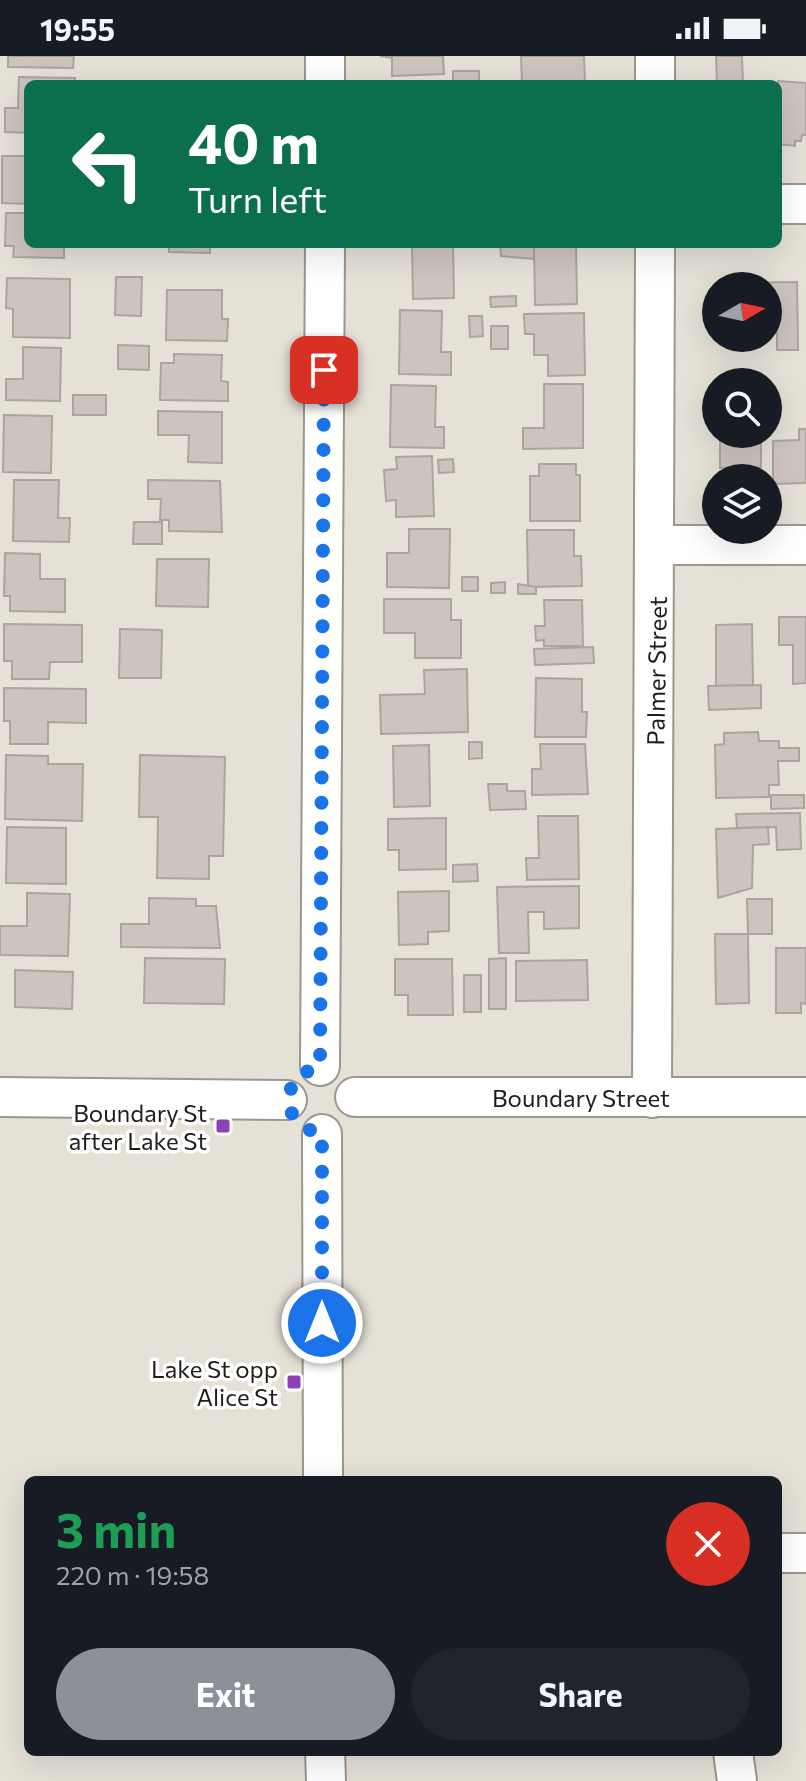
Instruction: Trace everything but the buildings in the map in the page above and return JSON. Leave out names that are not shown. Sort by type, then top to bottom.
[{"type":"street","points":[[325,56],[325,80]]},
{"type":"street","points":[[655,56],[655,80]]},
{"type":"street","points":[[782,204],[806,204]]},
{"type":"street","points":[[320,1066],[325,248]]},
{"type":"street","name":"Palmer Street","points":[[652,1098],[657,545],[655,248]]},
{"type":"street","points":[[657,545],[806,545]]},
{"type":"street","points":[[320,1066],[340,1071],[353,1087],[355,1097],[347,1123],[322,1134],[298,1124],[290,1113],[287,1100],[297,1076],[320,1066]]},
{"type":"street","points":[[0,1097],[287,1100]]},
{"type":"street","name":"Boundary Street","points":[[355,1097],[806,1097]]},
{"type":"street","points":[[322,1134],[323,1476]]},
{"type":"street","points":[[782,1553],[806,1553]]},
{"type":"street","points":[[325,1756],[326,1781]]},
{"type":"street","points":[[734,1756],[737,1781]]},
{"type":"place","name":"Boundary St after Lake St","points":[[223,1126]]},
{"type":"place","name":"Lake St opp Alice St","points":[[294,1382]]},
{"type":"route","points":[[322,1323],[322,1134],[298,1124],[290,1113],[287,1100],[297,1076],[307,1068],[320,1066],[324,370]]}]
